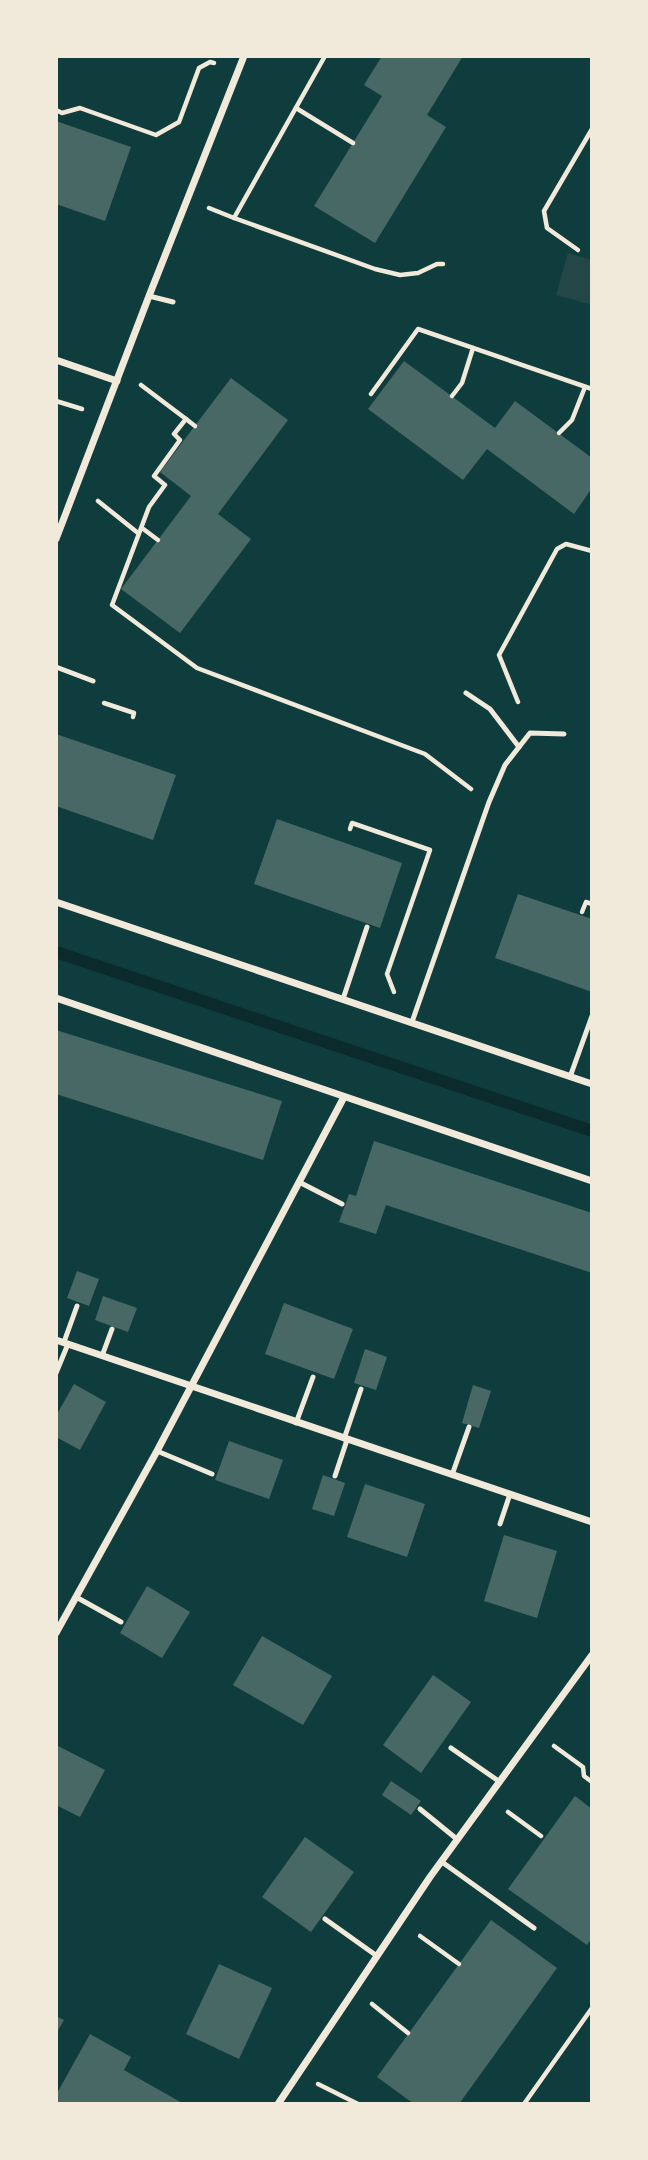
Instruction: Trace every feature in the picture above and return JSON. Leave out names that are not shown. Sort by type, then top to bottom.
[{"type":"street","points":[[56,540],[244,56]]},
{"type":"street","points":[[56,360],[117,381]]},
{"type":"street","points":[[56,902],[592,1084]]},
{"type":"street","points":[[56,998],[592,1181]]},
{"type":"street","points":[[56,1633],[157,1451],[344,1097]]},
{"type":"street","points":[[63,1342],[592,1521]]},
{"type":"street","points":[[278,2104],[442,1862],[592,1655]]},
{"type":"lane","points":[[149,296],[173,302]]},
{"type":"lane","points":[[56,667],[93,681]]},
{"type":"lane","points":[[466,694],[490,709],[519,747]]},
{"type":"lane","points":[[412,1022],[489,802],[505,765],[530,733],[564,734]]},
{"type":"lane","points":[[343,999],[367,927]]},
{"type":"lane","points":[[570,1077],[592,1016]]},
{"type":"lane","points":[[299,1182],[342,1204]]},
{"type":"lane","points":[[56,1373],[63,1342],[77,1306]]},
{"type":"lane","points":[[102,1356],[112,1329]]},
{"type":"lane","points":[[296,1423],[313,1377]]},
{"type":"lane","points":[[335,1476],[361,1388]]},
{"type":"lane","points":[[452,1475],[469,1427]]},
{"type":"lane","points":[[157,1451],[212,1474]]},
{"type":"lane","points":[[500,1524],[510,1494]]},
{"type":"lane","points":[[76,1597],[121,1622]]},
{"type":"lane","points":[[451,1748],[500,1782]]},
{"type":"lane","points":[[420,1810],[458,1840]]},
{"type":"lane","points":[[442,1862],[534,1928]]},
{"type":"lane","points":[[326,1919],[377,1956]]},
{"type":"path","points":[[234,218],[325,56]]},
{"type":"path","points":[[56,110],[62,113],[80,108],[156,135],[178,121],[199,68],[210,62],[238,72]]},
{"type":"path","points":[[296,108],[352,143]]},
{"type":"path","points":[[578,250],[547,228],[544,211],[592,129]]},
{"type":"path","points":[[187,200],[375,269],[400,275],[418,273],[443,264]]},
{"type":"path","points":[[371,394],[418,329],[592,389]]},
{"type":"path","points":[[452,396],[462,383],[473,348]]},
{"type":"path","points":[[141,384],[195,426]]},
{"type":"path","points":[[559,433],[572,420],[585,387]]},
{"type":"path","points":[[56,401],[81,409]]},
{"type":"path","points":[[186,419],[174,435],[180,440],[154,477],[165,485],[149,507],[112,605],[197,668],[425,754],[489,802]]},
{"type":"path","points":[[97,499],[138,533]]},
{"type":"path","points":[[142,528],[158,540]]},
{"type":"path","points":[[530,733],[499,655],[557,549],[566,544],[592,551]]},
{"type":"path","points":[[350,829],[352,823],[430,850],[387,974],[393,991],[417,1009]]},
{"type":"path","points":[[582,912],[586,902],[592,904]]},
{"type":"path","points":[[535,1733],[583,1767],[584,1776],[592,1782]]},
{"type":"path","points":[[508,1812],[541,1836]]},
{"type":"path","points":[[420,1935],[458,1964]]},
{"type":"path","points":[[371,2003],[408,2032]]},
{"type":"path","points":[[524,2104],[592,2008]]},
{"type":"path","points":[[315,2082],[358,2104]]},
{"type":"shaded area","points":[[568,253],[592,260],[592,305],[556,295]]},
{"type":"building","points":[[382,56],[463,56],[427,115],[446,127],[375,243],[314,206],[382,96],[364,85]]},
{"type":"building","points":[[56,121],[131,147],[105,221],[56,204]]},
{"type":"building","points":[[404,361],[495,428],[515,401],[592,458],[592,488],[574,514],[487,449],[463,480],[368,409]]},
{"type":"building","points":[[231,378],[288,420],[218,514],[251,539],[180,633],[121,589],[191,496],[160,472]]},
{"type":"building","points":[[56,734],[176,775],[153,840],[56,806]]},
{"type":"building","points":[[277,819],[402,863],[380,928],[254,884]]},
{"type":"building","points":[[518,894],[592,919],[592,992],[495,958]]},
{"type":"building","points":[[56,1030],[282,1101],[263,1160],[56,1094]]},
{"type":"building","points":[[374,1141],[592,1213],[592,1273],[386,1205],[376,1234],[339,1222],[349,1194],[356,1196]]},
{"type":"building","points":[[77,1271],[99,1279],[89,1306],[67,1298]]},
{"type":"building","points":[[103,1296],[137,1308],[128,1332],[95,1320]]},
{"type":"building","points":[[284,1303],[353,1329],[334,1379],[265,1354]]},
{"type":"building","points":[[365,1349],[387,1357],[376,1390],[354,1383]]},
{"type":"building","points":[[74,1384],[106,1402],[80,1450],[56,1437],[56,1416]]},
{"type":"building","points":[[473,1385],[491,1391],[479,1428],[462,1423]]},
{"type":"building","points":[[229,1441],[283,1460],[269,1499],[215,1480]]},
{"type":"building","points":[[323,1475],[345,1483],[334,1516],[312,1509]]},
{"type":"building","points":[[365,1484],[425,1504],[407,1557],[347,1537]]},
{"type":"building","points":[[504,1535],[557,1551],[537,1618],[484,1601]]},
{"type":"building","points":[[147,1586],[190,1612],[162,1658],[120,1633]]},
{"type":"building","points":[[262,1636],[332,1676],[303,1725],[233,1685]]},
{"type":"building","points":[[433,1675],[471,1702],[421,1773],[383,1745]]},
{"type":"building","points":[[56,1745],[105,1770],[80,1817],[56,1805]]},
{"type":"building","points":[[391,1781],[421,1801],[411,1815],[382,1795]]},
{"type":"building","points":[[575,1796],[592,1809],[592,1938],[587,1945],[508,1889]]},
{"type":"building","points":[[305,1837],[354,1872],[311,1932],[262,1897]]},
{"type":"building","points":[[491,1920],[557,1968],[459,2104],[414,2104],[377,2077]]},
{"type":"building","points":[[219,1964],[272,1988],[239,2059],[186,2034]]},
{"type":"building","points":[[56,2016],[64,2020],[56,2034]]},
{"type":"building","points":[[90,2034],[131,2057],[124,2070],[184,2104],[61,2104],[56,2101],[56,2095]]},
{"type":"waterway","points":[[56,952],[592,1131]]}]
